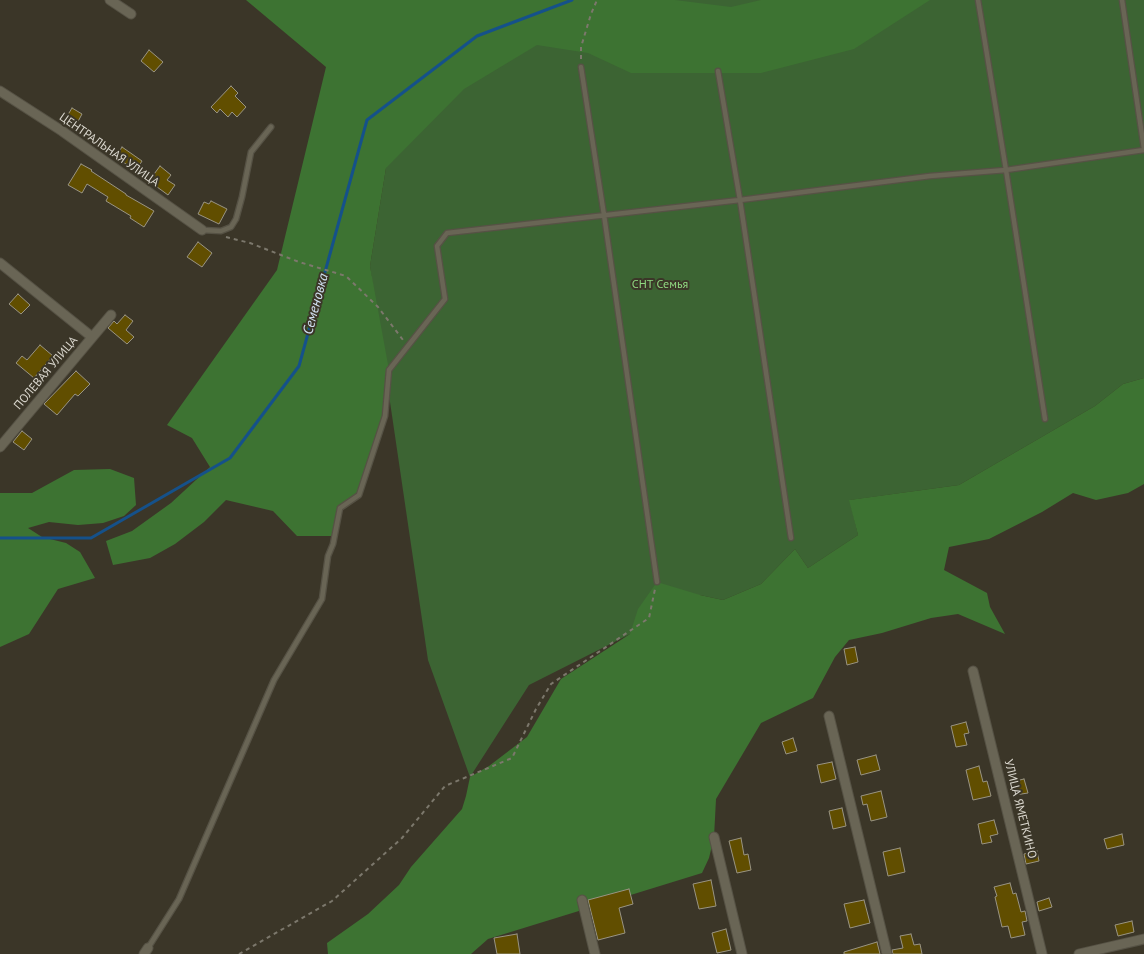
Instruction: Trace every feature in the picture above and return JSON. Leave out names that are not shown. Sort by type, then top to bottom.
[{"type":"street","points":[[110,0],[131,14]]},
{"type":"street","name":"ЦЕНТРАЛЬНАЯ УЛИЦА","points":[[0,91],[62,131],[202,230]]},
{"type":"street","name":"ПОЛЕВАЯ УЛИЦА","points":[[0,263],[92,338]]},
{"type":"street","name":"ПОЛЕВАЯ УЛИЦА","points":[[0,447],[111,315]]},
{"type":"street","name":"УЛИЦА ЯМЕТКИНО","points":[[973,671],[1042,954]]},
{"type":"street","points":[[829,716],[887,954]]},
{"type":"street","points":[[714,837],[742,954]]},
{"type":"street","points":[[582,900],[595,954]]},
{"type":"street","points":[[1079,954],[1144,940]]},
{"type":"lane","points":[[978,0],[1045,419]]},
{"type":"lane","points":[[146,951],[180,899],[274,680],[322,599],[328,556],[333,544],[340,508],[359,495],[385,416],[390,370],[445,299],[437,246],[447,233],[740,200],[930,176],[1006,170],[1144,149],[1122,0]]},
{"type":"lane","points":[[581,67],[657,582]]},
{"type":"lane","points":[[718,71],[740,200],[791,538]]},
{"type":"lane","points":[[202,230],[221,231],[231,227],[236,219],[242,197],[251,152],[271,127]]},
{"type":"path","points":[[581,67],[581,47],[597,0]]},
{"type":"path","points":[[221,235],[346,276],[378,307],[408,346]]},
{"type":"path","points":[[239,954],[332,901],[402,838],[445,786],[512,758],[536,709],[551,684],[649,618],[657,582]]},
{"type":"green space","points":[[246,0],[675,0],[731,7],[761,0],[930,0],[854,49],[761,73],[631,73],[588,53],[537,45],[464,89],[386,168],[370,266],[389,370],[385,416],[359,495],[340,508],[335,536],[297,536],[273,511],[226,500],[204,522],[175,544],[150,558],[113,565],[106,541],[132,531],[171,503],[210,467],[192,438],[167,425],[277,270],[326,67]]},
{"type":"green space","name":"СНТ Семья","points":[[401,0],[1144,0],[1144,378],[1123,384],[1095,406],[959,485],[850,500],[858,535],[808,568],[795,549],[761,584],[723,600],[700,595],[630,634],[529,685],[470,777],[428,660],[370,266],[386,168]]},
{"type":"green space","points":[[1144,378],[1144,484],[1128,493],[1096,500],[1073,493],[1042,512],[989,539],[949,547],[944,570],[987,593],[990,607],[1005,634],[958,614],[931,618],[882,633],[849,640],[835,657],[813,698],[761,723],[716,799],[714,837],[709,858],[702,873],[488,939],[471,954],[328,954],[327,943],[368,914],[399,885],[411,867],[462,809],[470,777],[489,766],[527,737],[561,679],[630,634],[638,609],[657,582],[723,600],[761,584],[795,549],[808,568],[858,535],[849,500],[959,485],[1095,406],[1123,384]]},
{"type":"green space","points":[[110,469],[134,478],[136,505],[124,516],[103,523],[78,525],[49,522],[28,528],[42,537],[66,543],[80,552],[95,578],[58,589],[29,634],[0,647],[0,493],[32,493],[74,470]]},
{"type":"building","points":[[149,50],[163,62],[154,72],[141,61]]},
{"type":"building","points":[[231,86],[238,93],[235,96],[246,107],[237,117],[232,112],[228,117],[220,109],[217,113],[211,107]]},
{"type":"building","points":[[72,108],[82,114],[74,129],[63,123]]},
{"type":"building","points":[[122,147],[142,161],[136,171],[116,157]]},
{"type":"building","points":[[81,164],[126,195],[154,211],[144,227],[130,218],[131,216],[106,201],[108,197],[87,184],[82,193],[68,185]]},
{"type":"building","points":[[160,166],[171,175],[167,180],[175,185],[168,195],[149,181]]},
{"type":"building","points":[[211,201],[227,209],[219,224],[198,214],[204,202],[209,204]]},
{"type":"building","points":[[198,242],[212,253],[202,267],[187,257]]},
{"type":"building","points":[[18,294],[30,305],[21,314],[9,304]]},
{"type":"building","points":[[125,315],[133,321],[126,330],[134,337],[127,344],[108,328],[114,321],[117,324]]},
{"type":"building","points":[[40,345],[53,356],[34,378],[16,363],[22,356],[27,360]]},
{"type":"building","points":[[76,371],[90,384],[78,396],[75,394],[57,415],[44,404]]},
{"type":"building","points":[[22,431],[32,439],[24,450],[13,442]]},
{"type":"building","points":[[855,647],[858,662],[847,665],[844,649]]},
{"type":"building","points":[[966,722],[969,733],[964,734],[967,745],[956,747],[951,726]]},
{"type":"building","points":[[793,738],[797,751],[786,754],[782,742]]},
{"type":"building","points":[[876,755],[880,770],[861,775],[857,760]]},
{"type":"building","points":[[832,762],[836,779],[821,783],[817,765]]},
{"type":"building","points":[[979,766],[983,782],[987,781],[991,796],[973,800],[966,770]]},
{"type":"building","points":[[1024,779],[1028,793],[1015,795],[1012,782]]},
{"type":"building","points":[[881,791],[887,817],[871,821],[867,804],[863,805],[861,796]]},
{"type":"building","points":[[842,808],[846,826],[833,829],[829,811]]},
{"type":"building","points":[[994,820],[998,834],[990,836],[992,842],[982,844],[978,824]]},
{"type":"building","points":[[1122,834],[1124,845],[1107,849],[1104,839]]},
{"type":"building","points":[[741,838],[744,855],[748,854],[751,870],[737,873],[729,841]]},
{"type":"building","points":[[900,848],[905,872],[888,876],[883,852]]},
{"type":"building","points":[[1037,851],[1039,861],[1026,864],[1024,854]]},
{"type":"building","points":[[711,880],[716,906],[699,909],[693,884]]},
{"type":"building","points":[[1010,883],[1013,894],[1016,893],[1021,912],[1025,911],[1027,921],[1022,922],[1025,935],[1011,938],[1008,926],[1002,927],[994,887]]},
{"type":"building","points":[[629,889],[633,904],[619,908],[625,933],[598,940],[588,900]]},
{"type":"building","points":[[1049,898],[1052,907],[1039,911],[1037,902]]},
{"type":"building","points":[[864,900],[870,923],[850,928],[844,904]]},
{"type":"building","points":[[1132,921],[1134,932],[1118,936],[1115,925]]},
{"type":"building","points":[[726,929],[731,950],[717,953],[712,933]]},
{"type":"building","points":[[517,934],[520,954],[497,954],[494,938]]},
{"type":"building","points":[[911,934],[914,945],[920,944],[922,954],[893,954],[892,950],[903,948],[900,936]]},
{"type":"building","points":[[877,942],[880,954],[844,954],[844,952]]},
{"type":"waterway","name":"Семеновка","points":[[0,538],[91,538],[230,458],[299,366],[367,120],[477,36],[572,0]]}]
